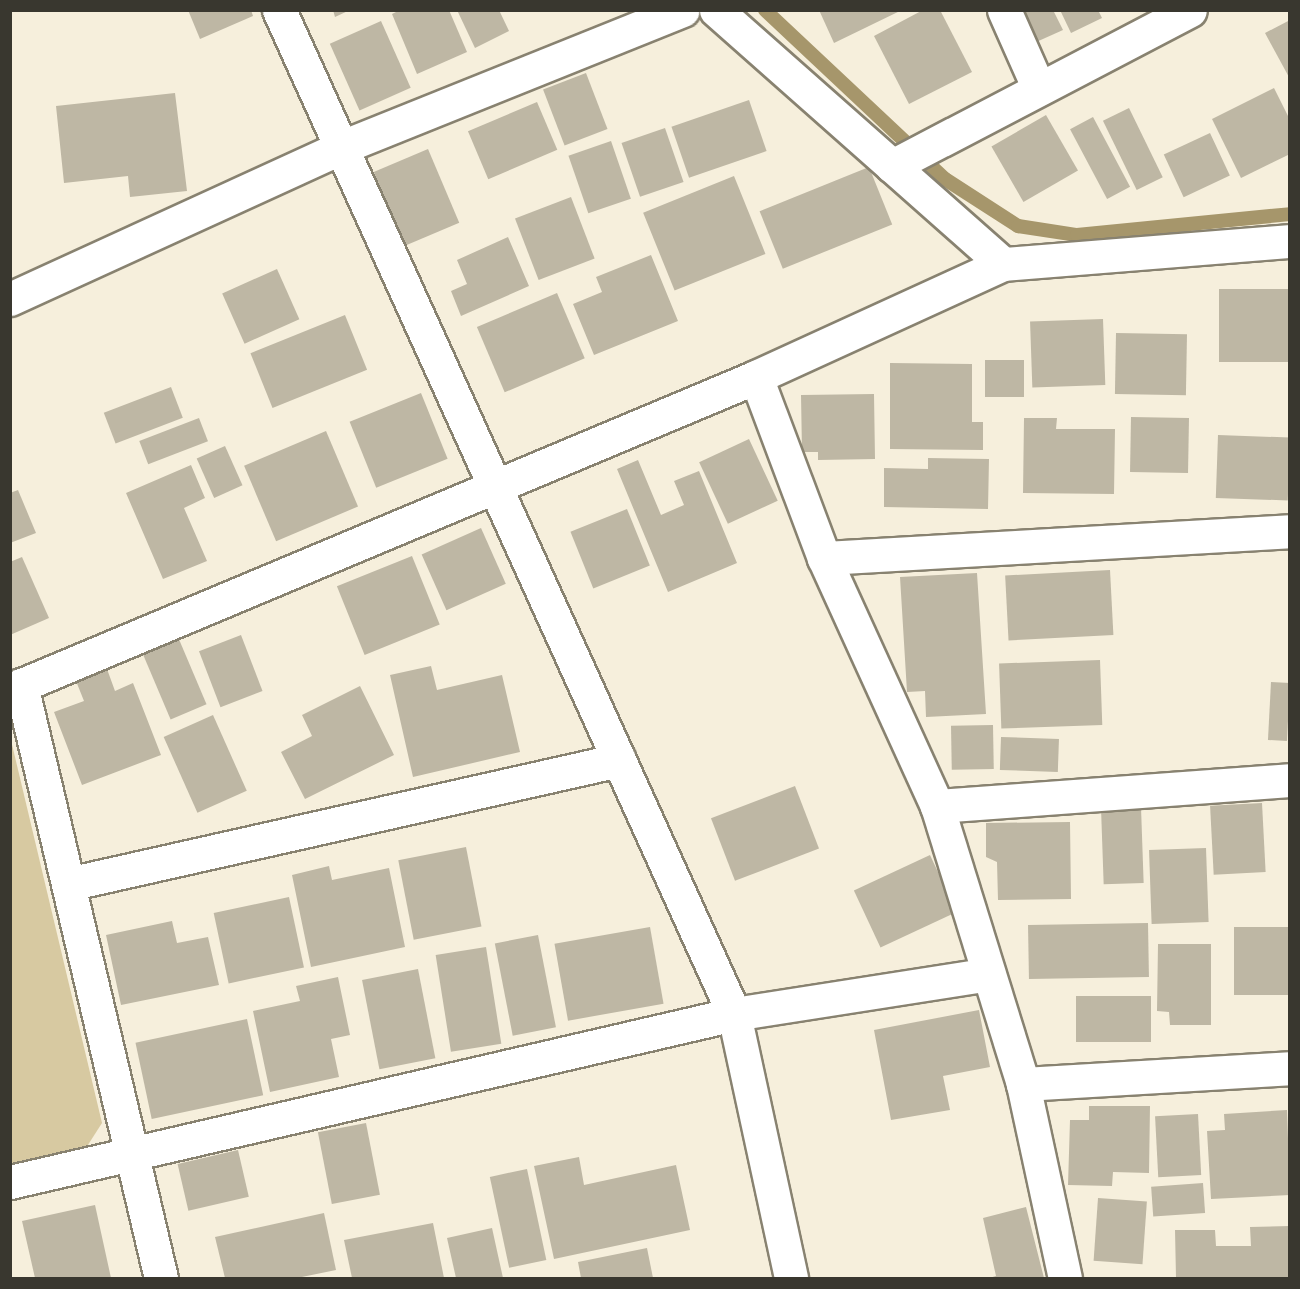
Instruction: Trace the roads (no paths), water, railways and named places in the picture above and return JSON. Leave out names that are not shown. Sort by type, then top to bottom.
[{"type":"street","points":[[279,10],[734,1014],[791,1278]]},
{"type":"street","points":[[10,299],[342,147],[683,10]]},
{"type":"street","points":[[716,10],[1003,264]]},
{"type":"street","points":[[1004,10],[1039,89]]},
{"type":"street","points":[[892,166],[1190,10]]},
{"type":"street","points":[[161,1278],[68,884],[16,687],[496,488],[756,377],[1003,264],[1290,241]]},
{"type":"street","points":[[756,377],[824,558],[938,806],[1023,1084],[1065,1278]]},
{"type":"street","points":[[824,558],[1290,531]]},
{"type":"street","points":[[68,884],[619,760]]},
{"type":"street","points":[[938,806],[1290,780]]},
{"type":"street","points":[[10,1182],[734,1014],[988,974]]},
{"type":"street","points":[[1023,1084],[1290,1068]]},
{"type":"waterway","points":[[765,10],[945,179],[1018,226],[1077,235],[1290,214]]}]
